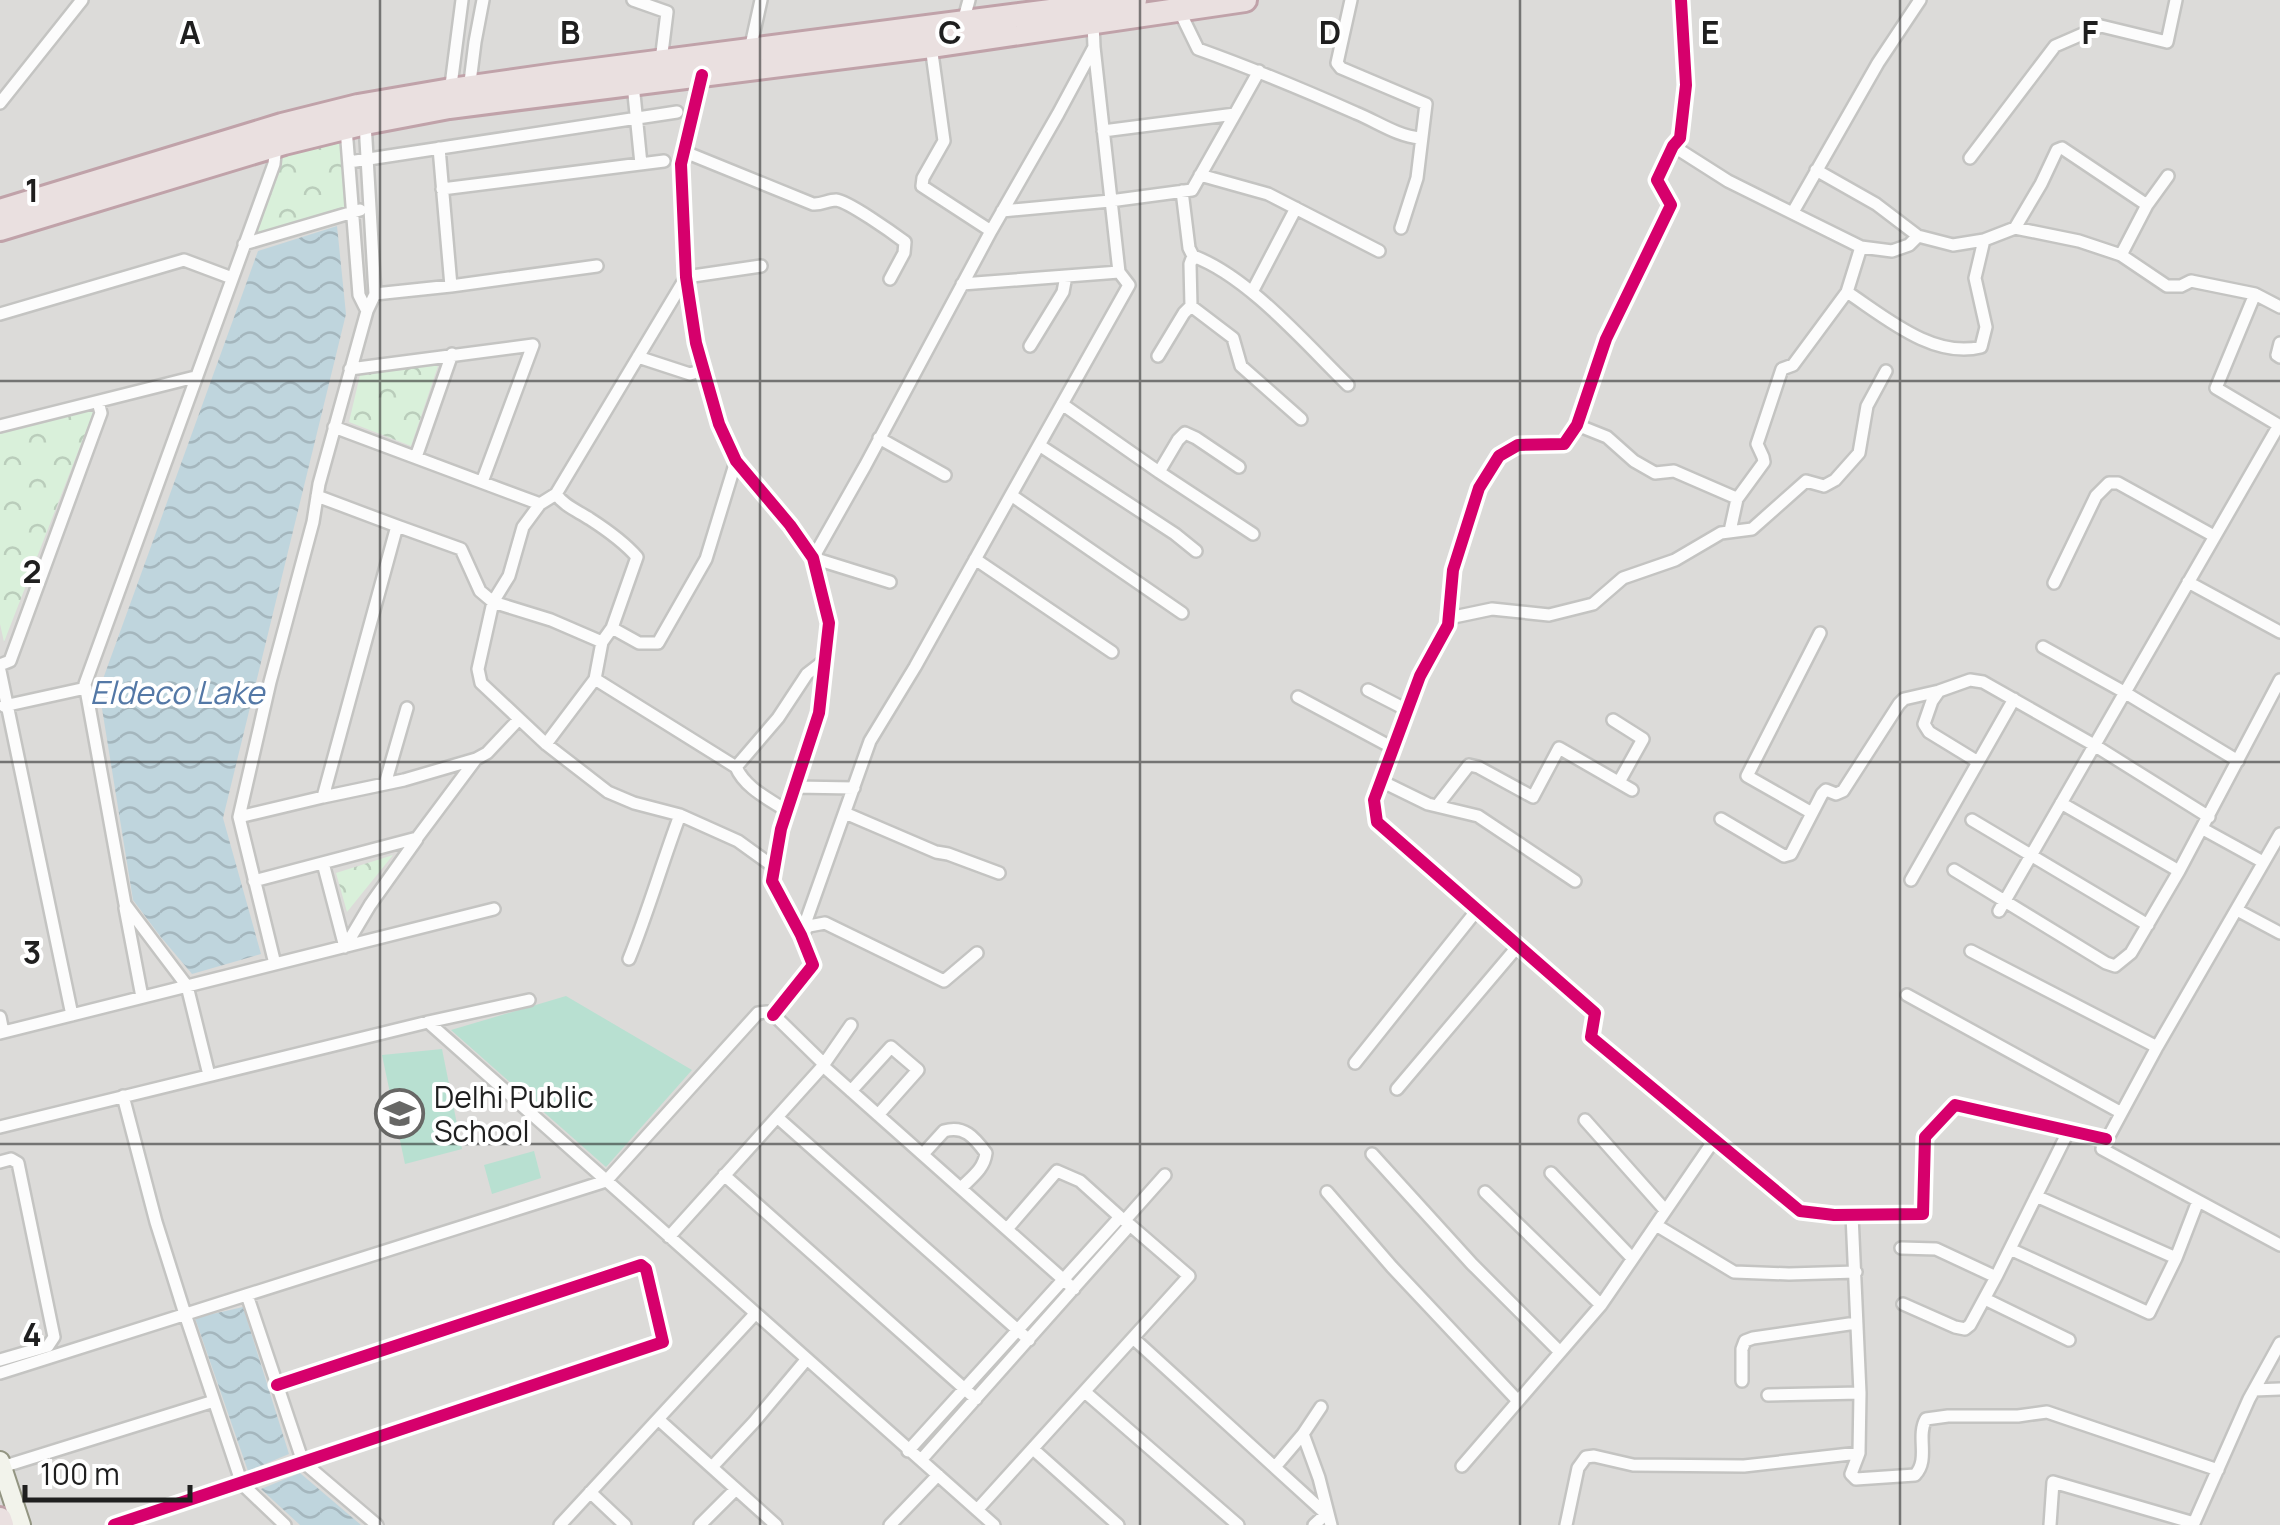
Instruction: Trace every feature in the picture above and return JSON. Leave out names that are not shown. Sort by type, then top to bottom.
[{"type":"highway","points":[[0,229],[276,145],[459,97],[661,61],[1135,0]]},
{"type":"highway","points":[[0,211],[282,125],[358,106],[634,84],[931,46],[965,22],[1093,35],[1179,10],[1245,0]]},
{"type":"street","points":[[0,103],[82,0]]},
{"type":"street","points":[[459,97],[462,0]]},
{"type":"street","points":[[459,97],[484,0]]},
{"type":"street","points":[[633,0],[667,12],[661,61]]},
{"type":"street","points":[[750,50],[761,0]]},
{"type":"street","points":[[1351,0],[1337,62],[1340,68],[1426,104],[1417,178],[1401,228]]},
{"type":"street","points":[[1681,0],[1686,85],[1680,138],[1657,180],[1671,204],[1606,339],[1577,425],[1564,444],[1518,444],[1499,456],[1478,488],[1453,570],[1448,624],[1420,676],[1374,800],[1377,822],[1594,1013],[1591,1037],[1800,1212],[1923,1214],[1924,1137],[1955,1105],[2106,1138]]},
{"type":"street","points":[[1793,212],[1878,62],[1920,0]]},
{"type":"street","points":[[1970,158],[2055,46],[2101,26],[2166,42],[2176,0]]},
{"type":"street","points":[[1179,10],[1198,49],[1381,123],[1404,136],[1420,138]]},
{"type":"street","points":[[802,935],[870,741],[1129,285],[1118,272],[1093,35]]},
{"type":"street","points":[[813,558],[1058,114],[1093,35]]},
{"type":"street","points":[[931,46],[944,141],[922,186],[991,230]]},
{"type":"street","points":[[1002,211],[1192,190],[1259,72]]},
{"type":"street","points":[[702,75],[681,164],[686,278],[696,343],[719,424],[736,461],[813,558],[829,623],[819,712],[781,829],[772,881],[802,935],[813,965],[773,1015]]},
{"type":"street","points":[[634,84],[641,164]]},
{"type":"street","points":[[349,162],[677,112]]},
{"type":"street","points":[[1103,131],[1234,114]]},
{"type":"street","points":[[275,964],[239,817],[270,682],[314,522],[334,427],[366,312],[375,294],[367,159],[356,125]]},
{"type":"street","points":[[356,125],[349,162],[359,294],[366,312]]},
{"type":"street","points":[[142,997],[85,684],[274,164],[276,145]]},
{"type":"street","points":[[1673,146],[1728,181],[1861,247],[1892,251],[1909,245],[1918,236]]},
{"type":"street","points":[[439,148],[451,286]]},
{"type":"street","points":[[2015,228],[2057,150],[2062,148],[2147,205]]},
{"type":"street","points":[[684,152],[813,204],[832,200],[846,204],[905,242],[904,253],[890,279]]},
{"type":"street","points":[[442,188],[664,161]]},
{"type":"street","points":[[1816,170],[1876,204],[1918,236],[1953,245],[1984,240],[2015,228],[2079,241],[2121,255],[2167,286],[2192,281],[2255,294],[2280,307]]},
{"type":"street","points":[[1200,174],[1268,194],[1379,250]]},
{"type":"street","points":[[2121,255],[2147,205],[2168,176]]},
{"type":"street","points":[[1182,191],[1193,256],[1252,292],[1348,385]]},
{"type":"street","points":[[244,244],[370,208]]},
{"type":"street","points":[[1252,292],[1296,208]]},
{"type":"street","points":[[1847,292],[1904,330],[1944,347],[1976,349],[1981,347],[1986,328],[1975,278],[1984,240]]},
{"type":"street","points":[[1730,531],[1737,499],[1764,462],[1756,444],[1782,369],[1794,365],[1847,292],[1861,247]]},
{"type":"street","points":[[1158,356],[1192,306],[1193,256]]},
{"type":"street","points":[[0,314],[184,260],[232,278]]},
{"type":"street","points":[[375,294],[598,266]]},
{"type":"street","points":[[761,266],[686,278],[556,494],[540,504],[523,527],[509,576],[493,602],[478,669],[480,684],[546,744],[608,792],[680,814],[738,841],[774,867]]},
{"type":"street","points":[[962,284],[1118,272]]},
{"type":"street","points":[[1030,346],[1063,292],[1066,276]]},
{"type":"street","points":[[2002,905],[2279,425],[2216,388],[2255,294]]},
{"type":"street","points":[[1192,306],[1234,338],[1241,366],[1301,418]]},
{"type":"street","points":[[2280,343],[2280,357]]},
{"type":"street","points":[[350,369],[533,345],[482,482]]},
{"type":"street","points":[[416,457],[452,354]]},
{"type":"street","points":[[638,358],[690,374],[704,370]]},
{"type":"street","points":[[1449,618],[1492,609],[1550,615],[1593,604],[1622,578],[1674,560],[1720,533],[1752,528],[1806,481],[1824,486],[1836,480],[1859,453],[1868,406],[1886,370]]},
{"type":"street","points":[[0,426],[195,377]]},
{"type":"street","points":[[72,1015],[4,706],[0,668],[10,661],[101,413],[98,402]]},
{"type":"street","points":[[1062,404],[1253,534]]},
{"type":"street","points":[[1577,425],[1607,437],[1634,461],[1655,472],[1674,471],[1734,497]]},
{"type":"street","points":[[334,427],[540,504]]},
{"type":"street","points":[[1159,472],[1186,433],[1239,467]]},
{"type":"street","points":[[879,438],[944,475]]},
{"type":"street","points":[[1038,445],[1196,551]]},
{"type":"street","points":[[612,628],[639,643],[658,643],[706,559],[736,461]]},
{"type":"street","points":[[2054,583],[2096,496],[2109,483],[2118,483],[2214,536]]},
{"type":"street","points":[[546,744],[595,679],[602,642],[612,628],[637,557],[556,494]]},
{"type":"street","points":[[1011,494],[1182,614]]},
{"type":"street","points":[[317,496],[460,549],[480,591],[493,602],[602,642]]},
{"type":"street","points":[[323,797],[398,526]]},
{"type":"street","points":[[813,558],[890,582]]},
{"type":"street","points":[[975,559],[1112,652]]},
{"type":"street","points":[[2188,582],[2280,632]]},
{"type":"street","points":[[1812,813],[1746,776],[1820,633]]},
{"type":"street","points":[[2043,648],[2238,761]]},
{"type":"street","points":[[736,767],[778,718],[807,674],[825,660]]},
{"type":"street","points":[[595,679],[736,767],[748,785],[787,812]]},
{"type":"street","points":[[1721,819],[1788,856],[1826,790],[1836,794],[1843,791],[1898,704],[1970,680],[2014,698],[2094,745],[2264,862]]},
{"type":"street","points":[[1954,870],[2002,905],[2115,966],[2131,953],[2180,870],[2280,680]]},
{"type":"street","points":[[4,706],[86,688]]},
{"type":"street","points":[[1368,690],[1408,710]]},
{"type":"street","points":[[1939,690],[1924,724],[1929,732],[1978,762]]},
{"type":"street","points":[[1298,697],[1393,748]]},
{"type":"street","points":[[1911,880],[2014,698]]},
{"type":"street","points":[[386,784],[407,708]]},
{"type":"street","points":[[239,817],[476,759],[487,753],[518,719]]},
{"type":"street","points":[[1614,720],[1644,739],[1619,782]]},
{"type":"street","points":[[1438,806],[1469,765],[1478,766],[1533,797],[1559,748],[1632,790]]},
{"type":"street","points":[[346,946],[370,905],[476,759]]},
{"type":"street","points":[[1381,781],[1428,804],[1478,816],[1576,882]]},
{"type":"street","points":[[795,787],[854,788]]},
{"type":"street","points":[[2060,804],[2180,870]]},
{"type":"street","points":[[845,813],[936,852],[1000,873]]},
{"type":"street","points":[[629,959],[680,814]]},
{"type":"street","points":[[1972,820],[2148,924]]},
{"type":"street","points":[[2280,834],[2156,1048],[2102,1150],[2280,1245]]},
{"type":"street","points":[[254,881],[418,838]]},
{"type":"street","points":[[322,863],[346,946]]},
{"type":"street","points":[[124,904],[187,986],[209,1075]]},
{"type":"street","points":[[0,1017],[2,1032],[494,909]]},
{"type":"street","points":[[1354,1063],[1477,910]]},
{"type":"street","points":[[2237,910],[2280,933]]},
{"type":"street","points":[[802,935],[809,926],[824,923],[944,981],[977,953]]},
{"type":"street","points":[[1397,1089],[1518,946]]},
{"type":"street","points":[[1971,951],[2156,1048]]},
{"type":"street","points":[[1907,995],[2120,1112]]},
{"type":"street","points":[[0,1128],[529,1000]]},
{"type":"street","points":[[0,1373],[606,1180],[758,1012],[773,1015],[851,1092],[1069,1284]]},
{"type":"street","points":[[428,1022],[994,1525]]},
{"type":"street","points":[[668,1237],[823,1065],[851,1025]]},
{"type":"street","points":[[851,1092],[891,1047],[918,1070],[878,1115]]},
{"type":"street","points":[[123,1096],[184,1314],[242,1484],[284,1525]]},
{"type":"street","points":[[777,1117],[1024,1335]]},
{"type":"street","points":[[1585,1120],[1666,1210]]},
{"type":"street","points":[[923,1154],[944,1131],[961,1129],[970,1134],[986,1153],[983,1166],[961,1188]]},
{"type":"street","points":[[1904,1304],[1955,1328],[1965,1330],[1970,1325],[2069,1130]]},
{"type":"street","points":[[1462,1466],[1600,1305],[1714,1140]]},
{"type":"street","points":[[1372,1154],[1472,1264],[1560,1352]]},
{"type":"street","points":[[0,1162],[11,1159],[18,1163],[54,1337],[48,1346],[0,1360]]},
{"type":"street","points":[[977,1510],[1189,1276],[1080,1181],[1057,1172],[1007,1228]]},
{"type":"street","points":[[1552,1173],[1632,1258]]},
{"type":"street","points":[[724,1175],[976,1399]]},
{"type":"street","points":[[922,1460],[976,1399],[1024,1335],[1166,1175]]},
{"type":"street","points":[[1327,1192],[1518,1401]]},
{"type":"street","points":[[1485,1192],[1600,1305]]},
{"type":"street","points":[[2036,1196],[2176,1258]]},
{"type":"street","points":[[2010,1250],[2149,1313],[2198,1201]]},
{"type":"street","points":[[1852,1215],[1860,1393],[1859,1453],[1851,1474],[1856,1479],[1916,1475],[1921,1469],[1922,1427],[1926,1419],[2047,1412],[2218,1470]]},
{"type":"street","points":[[1656,1225],[1734,1272],[1856,1272]]},
{"type":"street","points":[[1902,1248],[1936,1249],[1996,1277]]},
{"type":"street","points":[[114,1525],[133,1522],[663,1342],[646,1269],[641,1264],[277,1385]]},
{"type":"street","points":[[247,1295],[302,1462],[377,1525]]},
{"type":"street","points":[[1985,1299],[2069,1340]]},
{"type":"street","points":[[560,1525],[755,1314]]},
{"type":"street","points":[[1742,1381],[1745,1341],[1856,1323]]},
{"type":"street","points":[[908,1451],[965,1389],[1024,1335]]},
{"type":"street","points":[[1133,1338],[1329,1519]]},
{"type":"street","points":[[2050,1525],[2054,1482],[2194,1523],[2254,1390],[2280,1343]]},
{"type":"street","points":[[712,1467],[806,1360]]},
{"type":"street","points":[[2254,1390],[2280,1389]]},
{"type":"street","points":[[1084,1392],[1238,1525]]},
{"type":"street","points":[[1768,1394],[1860,1393]]},
{"type":"street","points":[[20,1525],[1,1464],[214,1401]]},
{"type":"street","points":[[1275,1467],[1321,1407]]},
{"type":"street","points":[[658,1419],[776,1525]]},
{"type":"street","points":[[1304,1434],[1329,1519]]},
{"type":"street","points":[[1032,1449],[1118,1525]]},
{"type":"street","points":[[1566,1525],[1578,1468],[1586,1457],[1633,1464],[1744,1466],[1859,1453]]},
{"type":"street","points":[[890,1525],[938,1475]]},
{"type":"street","points":[[700,1525],[736,1488]]},
{"type":"street","points":[[590,1492],[625,1525]]},
{"type":"street","points":[[145,1515],[156,1525]]},
{"type":"street","points":[[1314,1525],[1329,1519]]},
{"type":"shaded area","points":[[0,0],[2280,0],[2280,1525],[0,1525]]},
{"type":"green space","points":[[342,133],[347,207],[252,237],[281,149]]},
{"type":"green space","points":[[439,363],[411,446],[349,422],[360,375]]},
{"type":"green space","points":[[95,408],[4,642],[0,624],[0,432]]},
{"type":"green space","points":[[393,855],[347,912],[336,873]]},
{"type":"green space","points":[[566,996],[692,1070],[606,1167],[451,1030]]},
{"type":"green space","points":[[442,1049],[462,1149],[405,1164],[382,1055]]},
{"type":"green space","points":[[534,1151],[541,1178],[492,1194],[484,1165]]},
{"type":"water","name":"Eldeco Lake","points":[[337,226],[346,314],[223,818],[261,954],[192,974],[133,900],[99,690],[258,251]]},
{"type":"water","points":[[243,1307],[289,1454],[248,1471],[195,1318]]},
{"type":"water","points":[[300,1473],[361,1525],[300,1525],[261,1489]]},
{"type":"cycle path","points":[[1681,0],[1686,85],[1680,138],[1657,180],[1671,205],[1606,339],[1577,425],[1564,444],[1518,445],[1499,456],[1479,488],[1453,570],[1448,625],[1420,676],[1374,800],[1377,822],[1595,1013],[1591,1037],[1800,1211],[1834,1215],[1923,1214],[1925,1137],[1955,1105],[2106,1139]]},
{"type":"cycle path","points":[[702,75],[681,164],[686,277],[696,343],[719,424],[736,461],[813,558],[829,623],[819,713],[781,829],[772,881],[813,965],[773,1015]]},
{"type":"cycle path","points":[[114,1525],[663,1342],[646,1269],[641,1265],[277,1385]]},
{"type":"place","name":"Delhi Public School","points":[[399,1113]]}]
